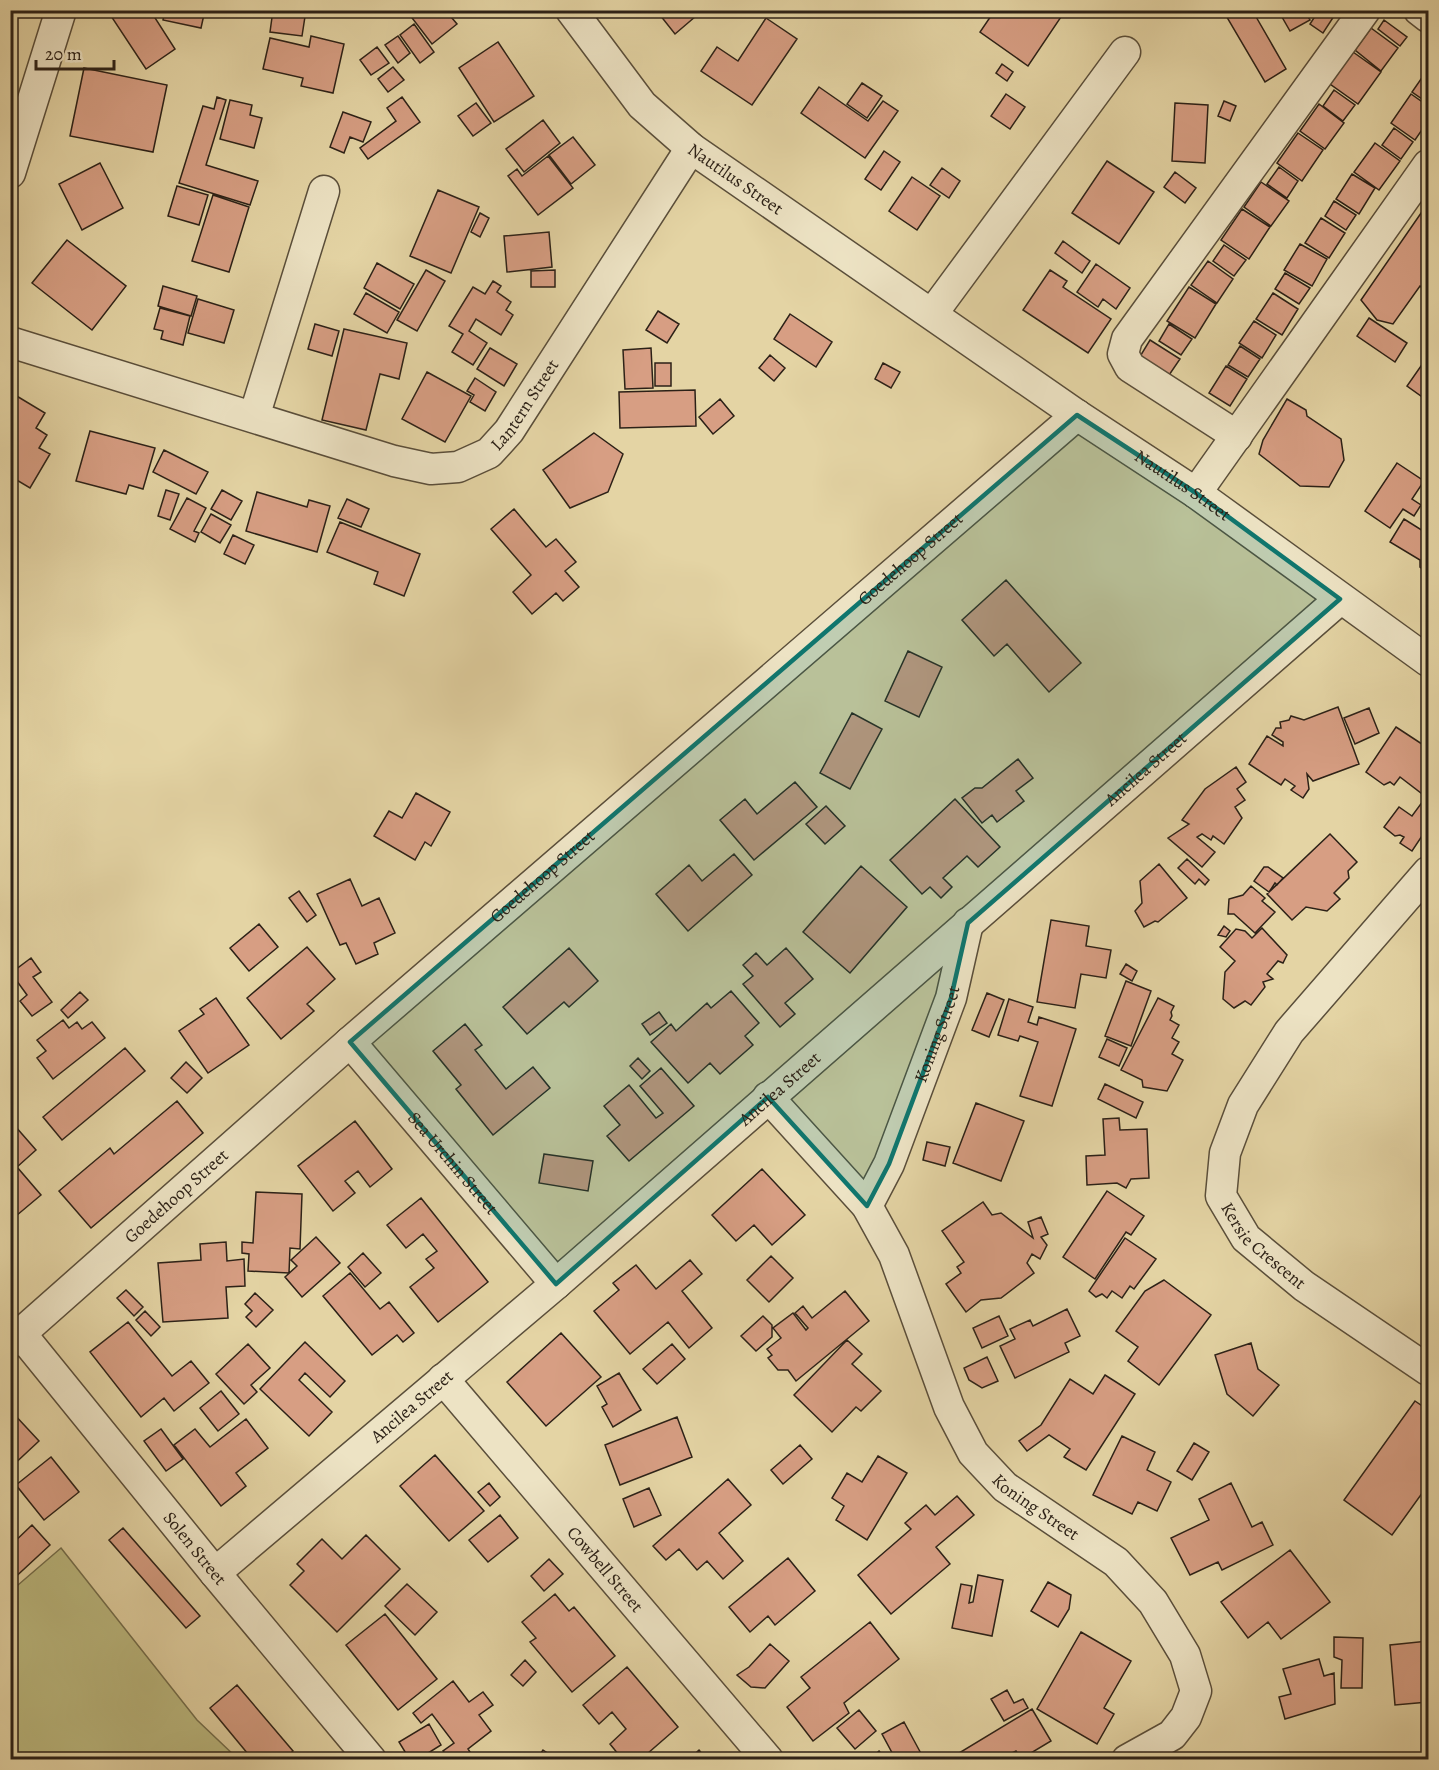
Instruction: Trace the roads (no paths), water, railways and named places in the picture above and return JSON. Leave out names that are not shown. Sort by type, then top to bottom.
[{"type":"street","points":[[10,173],[61,10]]},
{"type":"street","name":"Nautilus Street","points":[[571,10],[642,105],[691,148],[1077,415],[1196,493],[1428,661]]},
{"type":"street","points":[[1237,436],[1130,366],[1123,354],[1126,339],[1365,10]]},
{"type":"street","points":[[1419,10],[1428,17]]},
{"type":"street","points":[[932,314],[1125,52]]},
{"type":"street","name":"Lantern Street","points":[[10,342],[394,461],[431,469],[458,467],[489,453],[509,431],[691,148]]},
{"type":"street","points":[[1196,493],[1428,165]]},
{"type":"street","points":[[254,417],[324,191]]},
{"type":"street","name":"Goedehoop Street","points":[[16,1338],[350,1042],[1077,415]]},
{"type":"street","name":"Ancilea Street","points":[[215,1573],[556,1284],[1340,599]]},
{"type":"street","name":"Kersie Crescent","points":[[1428,872],[1289,1032],[1243,1105],[1225,1154],[1221,1196],[1245,1238],[1304,1286],[1428,1370]]},
{"type":"street","name":"Koning Street","points":[[867,1206],[889,1164],[951,998],[968,923]]},
{"type":"street","name":"Sea Urchin Street","points":[[350,1042],[556,1284]]},
{"type":"street","name":"Koning Street","points":[[768,1097],[867,1206],[894,1255],[949,1407],[973,1453],[1005,1487],[1116,1562],[1153,1602],[1185,1655],[1196,1691],[1186,1717],[1172,1735],[1127,1760]]},
{"type":"street","name":"Solen Street","points":[[16,1338],[371,1760]]},
{"type":"street","name":"Cowbell Street","points":[[443,1379],[768,1760]]}]
